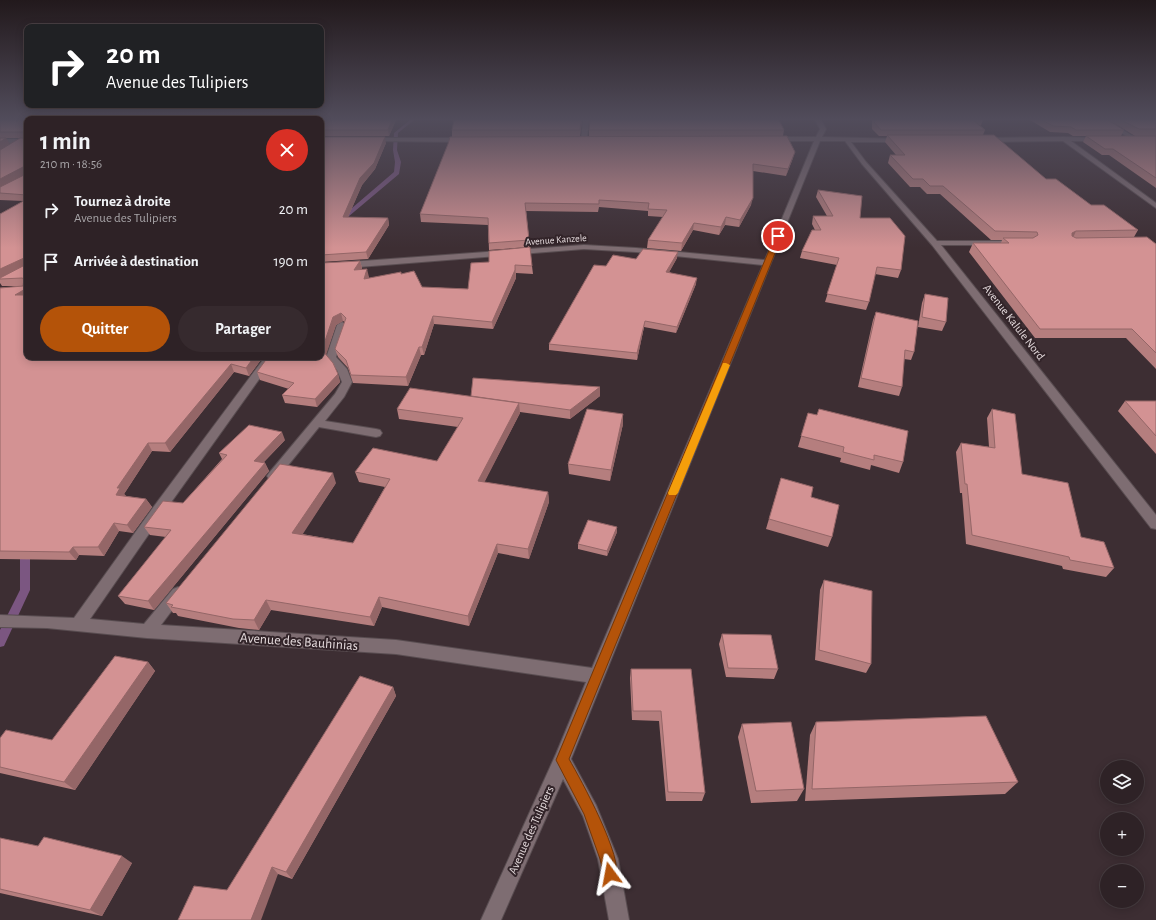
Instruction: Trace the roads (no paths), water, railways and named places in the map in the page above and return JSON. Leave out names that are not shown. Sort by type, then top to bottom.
[{"type":"street","name":"Avenue des Tulipiers","points":[[491,920],[562,760],[768,263],[807,163]]},
{"type":"street","name":"Avenue Kalule Nord","points":[[864,163],[935,243],[1156,524]]},
{"type":"street","points":[[1097,163],[1156,206]]},
{"type":"street","points":[[935,243],[1022,243]]},
{"type":"street","name":"Avenue Kanzele","points":[[324,267],[584,247],[636,250],[768,263]]},
{"type":"street","points":[[266,484],[340,395],[347,382],[342,369],[331,358],[342,325]]},
{"type":"street","points":[[78,625],[157,512],[268,360]]},
{"type":"street","points":[[316,423],[376,433]]},
{"type":"street","points":[[147,631],[186,582]]},
{"type":"street","name":"Avenue des Bauhinias","points":[[1,621],[47,622],[147,631],[396,647],[597,676]]},
{"type":"street","points":[[562,760],[590,811],[608,859],[619,920]]},
{"type":"waterway","points":[[340,221],[397,173],[398,163]]},
{"type":"waterway","points":[[0,642],[25,590],[25,547]]}]
